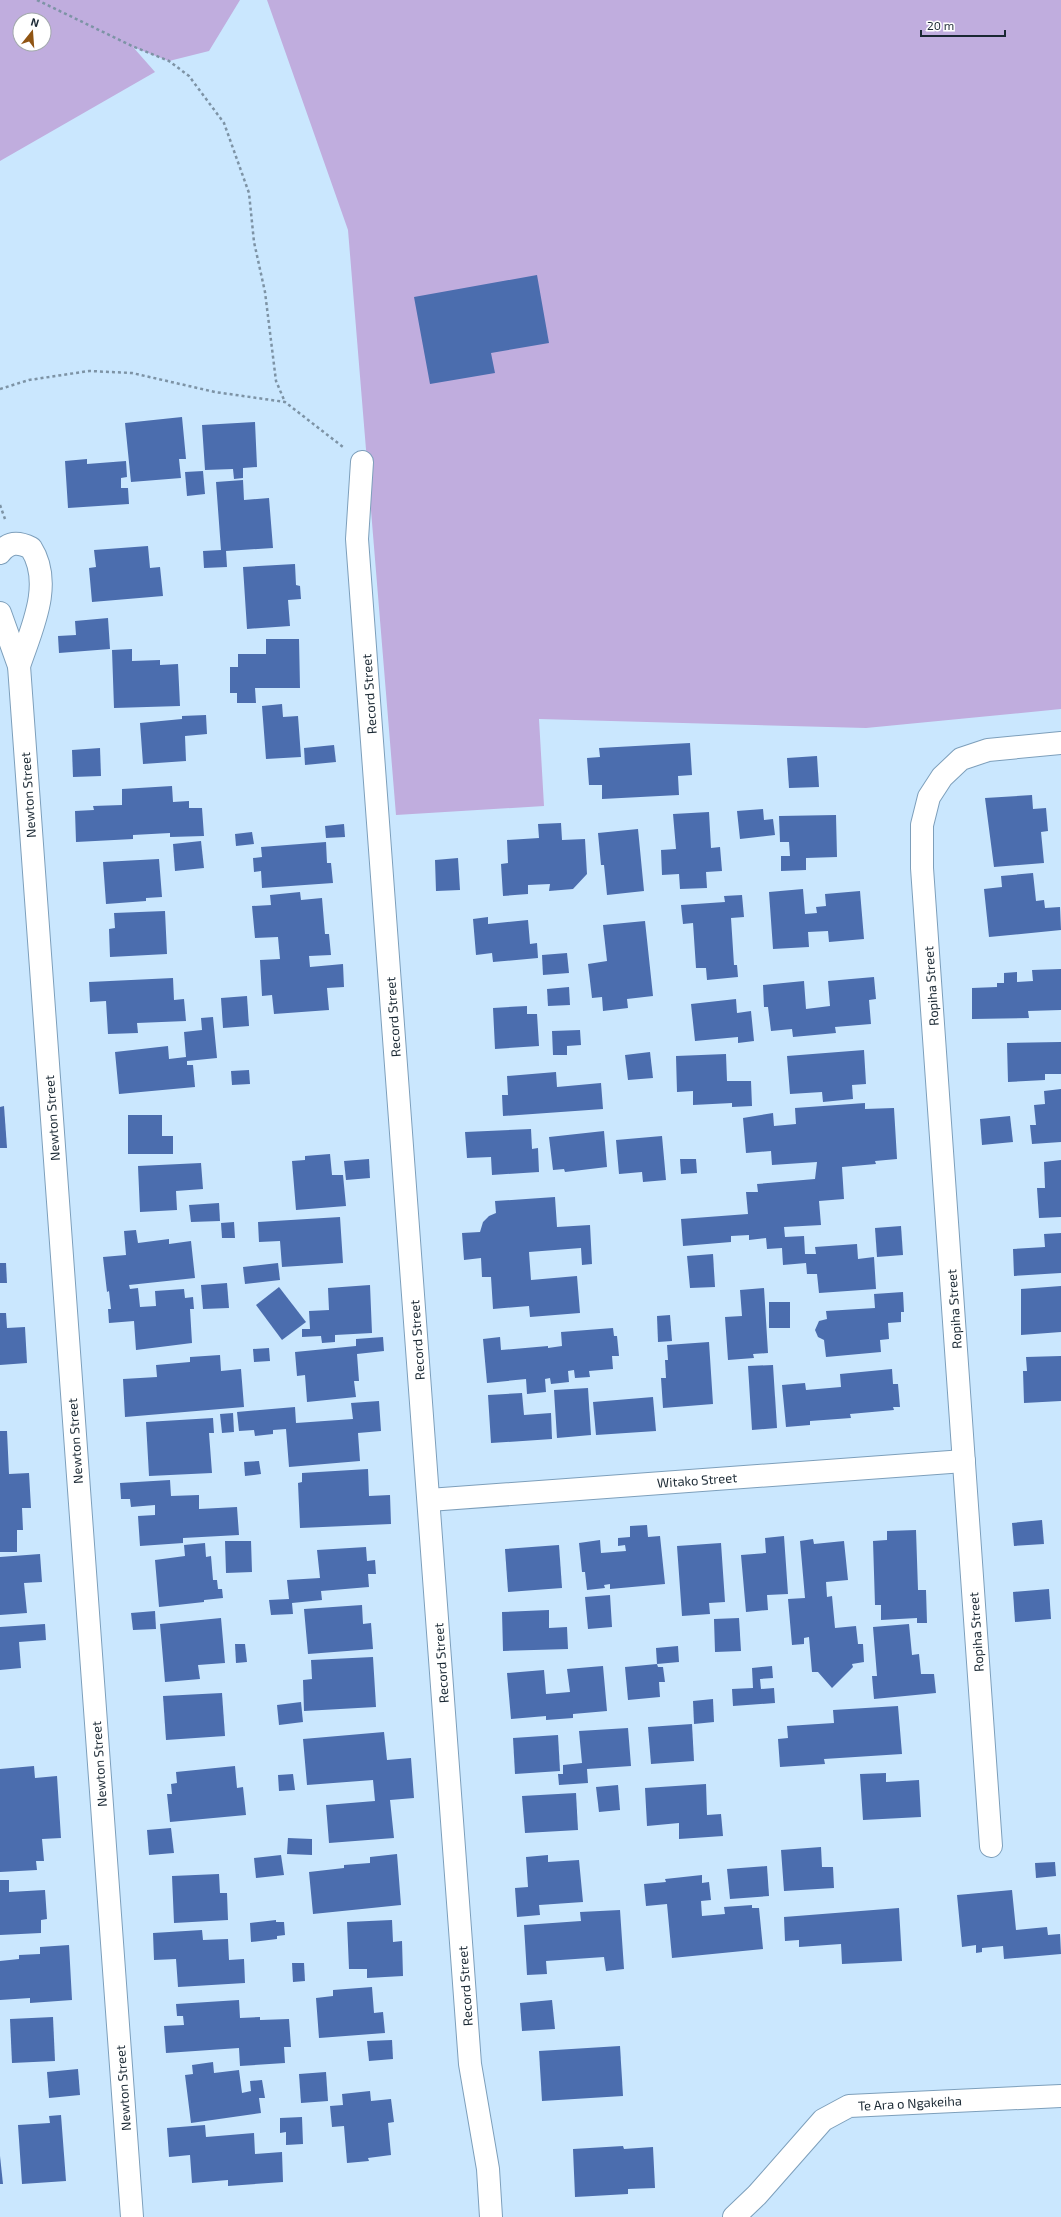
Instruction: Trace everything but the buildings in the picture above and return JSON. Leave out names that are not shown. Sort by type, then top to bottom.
[{"type":"street","name":"Record Street","points":[[362,462],[357,539],[470,2064],[488,2169],[490,2217]]},
{"type":"street","name":"Newton Street","points":[[0,553],[6,546],[14,543],[23,544],[31,548],[40,567],[41,582],[39,604],[19,666]]},
{"type":"street","name":"Newton Street","points":[[0,612],[19,666],[132,2217]]},
{"type":"street","name":"Ropiha Street","points":[[991,1846],[922,868],[922,825],[929,797],[942,777],[961,760],[988,750],[1061,743]]},
{"type":"street","name":"Witako Street","points":[[429,1500],[964,1461]]},
{"type":"street","name":"Te Ara o Ngakeiha","points":[[734,2217],[757,2195],[823,2120],[849,2106],[1061,2096]]},
{"type":"path","points":[[37,0],[132,46],[169,61],[189,76],[224,123],[249,192],[254,242],[264,292],[276,381],[285,402],[362,462]]},
{"type":"path","points":[[0,389],[28,380],[89,371],[132,373],[215,392],[285,402]]},
{"type":"shaded area","points":[[0,0],[240,0],[209,51],[169,61],[133,47],[155,72],[0,161]]},
{"type":"shaded area","points":[[267,0],[1061,0],[1061,709],[866,728],[539,719],[544,806],[396,815],[348,230]]}]
